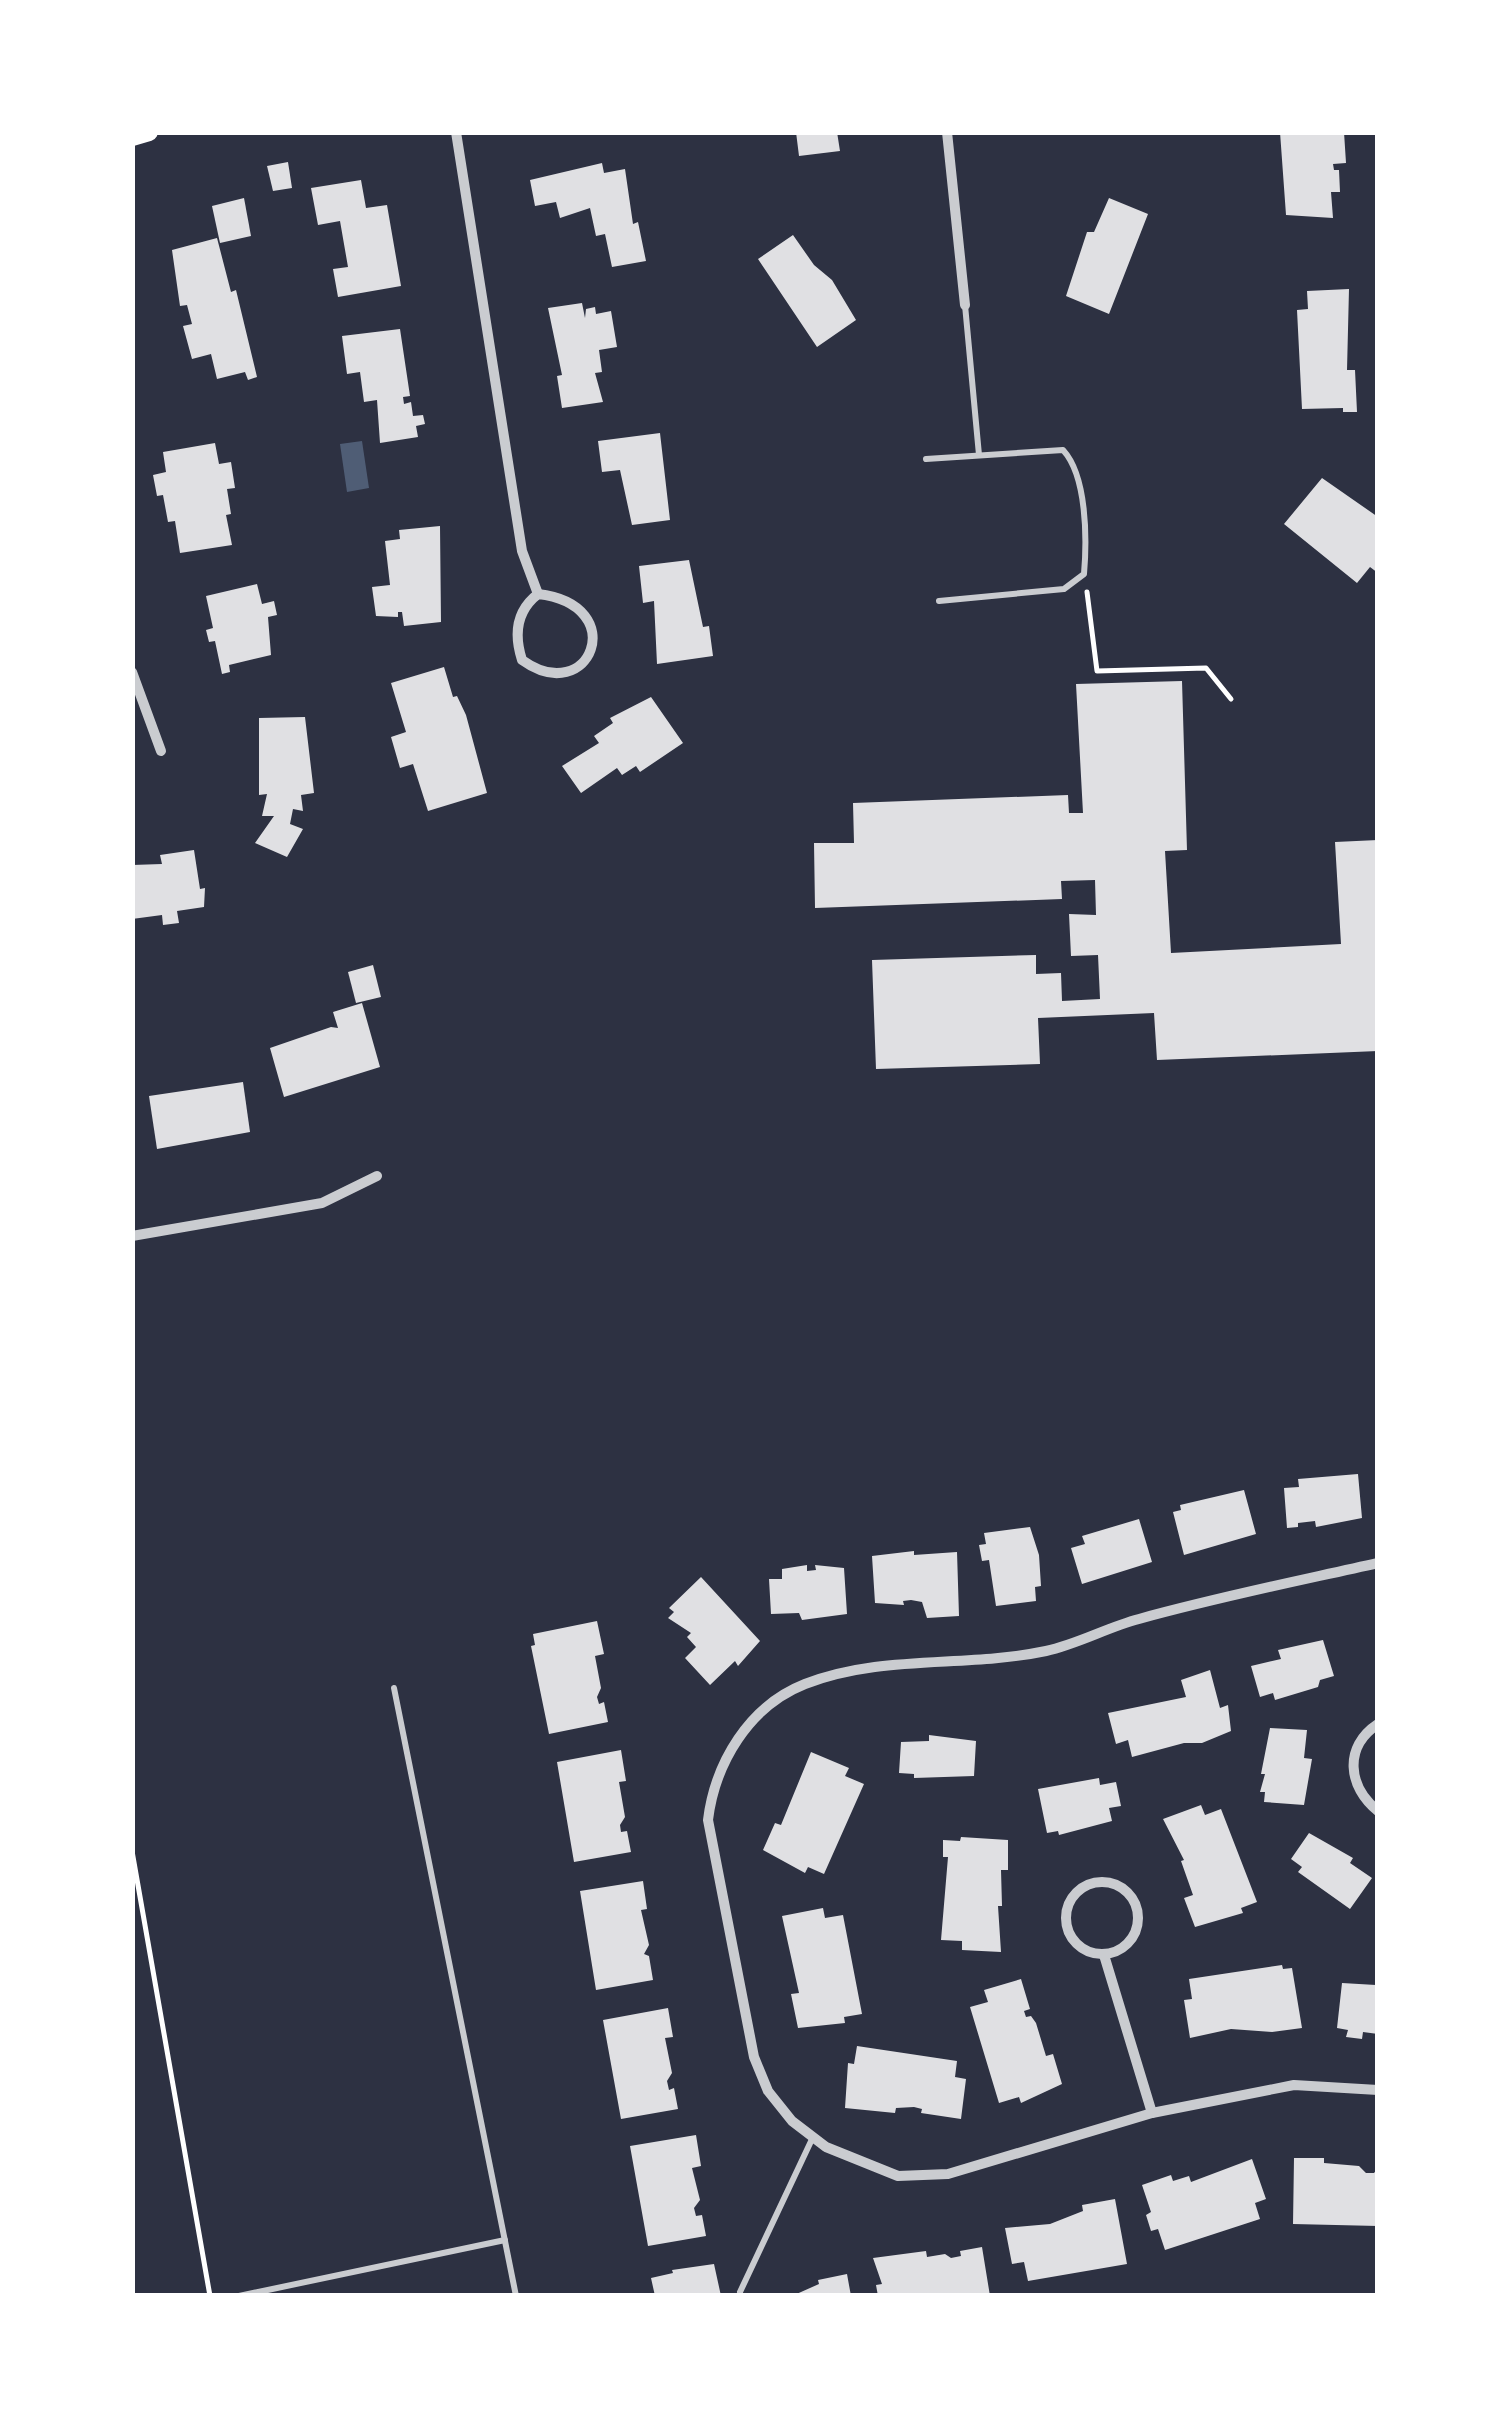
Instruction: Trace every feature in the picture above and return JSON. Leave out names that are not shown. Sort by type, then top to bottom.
[{"type":"main road","points":[[132,138],[149,132]]},
{"type":"street","points":[[456,132],[522,550],[538,594]]},
{"type":"street","points":[[947,132],[965,305]]},
{"type":"street","points":[[538,594],[563,597],[587,614],[595,634],[589,656],[572,672],[556,675],[536,670],[522,660],[516,640],[519,621],[528,602],[538,594]]},
{"type":"street","points":[[132,672],[161,751]]},
{"type":"street","points":[[132,1236],[322,1203],[377,1176]]},
{"type":"street","points":[[1378,1563],[1138,1619],[1048,1651],[964,1663],[891,1662],[802,1684],[757,1716],[728,1751],[711,1795],[708,1820],[754,2058],[768,2091],[826,2147],[898,2176],[948,2174],[1152,2113],[1294,2085],[1378,2090]]},
{"type":"street","points":[[1378,1724],[1361,1740],[1353,1771],[1365,1800],[1378,1811]]},
{"type":"street","points":[[1096,1882],[1119,1885],[1136,1902],[1139,1914],[1138,1926],[1126,1946],[1104,1955],[1081,1948],[1067,1929],[1068,1905],[1075,1894],[1096,1882]]},
{"type":"street","points":[[1104,1955],[1152,2113]]},
{"type":"lane","points":[[965,305],[979,455]]},
{"type":"lane","points":[[926,459],[1063,450],[1075,463],[1084,574],[1064,588],[939,601]]},
{"type":"lane","points":[[394,1688],[516,2296]]},
{"type":"lane","points":[[740,2292],[813,2137]]},
{"type":"lane","points":[[238,2296],[505,2240]]},
{"type":"path","points":[[1084,574],[1098,672],[1206,668],[1231,700]]},
{"type":"path","points":[[132,1851],[210,2296]]},
{"type":"water","points":[[362,441],[369,488],[347,492],[340,444]]},
{"type":"building","points":[[796,132],[837,132],[840,151],[799,156]]},
{"type":"building","points":[[1280,132],[1344,132],[1346,163],[1333,164],[1334,170],[1339,170],[1340,192],[1331,192],[1333,218],[1286,215]]},
{"type":"building","points":[[288,162],[292,188],[273,191],[267,166]]},
{"type":"building","points":[[602,163],[604,173],[625,169],[633,224],[638,222],[646,261],[612,267],[605,234],[596,236],[590,208],[560,218],[556,202],[535,206],[530,180]]},
{"type":"building","points":[[361,180],[366,208],[387,205],[401,286],[338,297],[333,269],[348,267],[340,221],[318,225],[311,188]]},
{"type":"building","points":[[244,198],[251,236],[220,243],[212,206]]},
{"type":"building","points":[[1109,198],[1148,214],[1109,314],[1066,296],[1087,232],[1094,232]]},
{"type":"building","points":[[793,235],[814,265],[832,280],[856,320],[817,347],[758,259]]},
{"type":"building","points":[[217,238],[231,292],[236,290],[257,377],[248,380],[245,372],[217,379],[211,354],[192,359],[183,326],[192,324],[187,305],[180,306],[172,250]]},
{"type":"building","points":[[1349,289],[1347,370],[1355,370],[1357,412],[1343,412],[1343,408],[1302,409],[1297,310],[1308,309],[1307,291]]},
{"type":"building","points":[[582,303],[585,318],[586,309],[595,307],[596,314],[611,311],[617,347],[599,350],[602,372],[595,373],[603,402],[562,408],[557,376],[562,375],[548,308]]},
{"type":"building","points":[[400,329],[410,396],[403,397],[404,404],[411,402],[413,416],[423,415],[425,424],[416,426],[418,437],[380,443],[377,400],[364,402],[360,372],[347,374],[342,336]]},
{"type":"building","points":[[660,433],[670,520],[632,525],[620,470],[602,472],[598,441]]},
{"type":"building","points":[[215,443],[219,464],[231,462],[235,488],[227,489],[231,514],[226,515],[232,545],[180,553],[175,521],[168,522],[163,495],[157,496],[153,475],[166,472],[163,452]]},
{"type":"building","points":[[1322,478],[1378,517],[1378,573],[1370,567],[1357,583],[1284,524]]},
{"type":"building","points":[[440,526],[441,622],[404,626],[402,612],[398,612],[398,617],[376,616],[372,587],[390,585],[385,541],[400,539],[399,530]]},
{"type":"building","points":[[689,560],[703,627],[709,626],[713,656],[657,664],[654,601],[643,603],[639,566]]},
{"type":"building","points":[[257,584],[262,604],[274,601],[277,615],[268,617],[271,655],[229,665],[230,672],[222,674],[215,641],[209,642],[206,630],[213,628],[206,596]]},
{"type":"building","points":[[444,667],[453,697],[457,696],[466,715],[487,793],[428,811],[413,764],[400,768],[391,737],[406,732],[391,683]]},
{"type":"building","points":[[1182,681],[1187,850],[1165,851],[1171,953],[1341,944],[1335,842],[1378,840],[1378,1051],[1157,1060],[1154,1013],[1038,1018],[1040,1064],[876,1069],[872,960],[1036,955],[1036,974],[1061,973],[1062,1001],[1100,999],[1098,955],[1071,956],[1069,914],[1096,915],[1095,880],[1061,881],[1062,899],[815,908],[814,843],[854,843],[853,803],[1068,795],[1069,813],[1083,813],[1076,684]]},
{"type":"building","points":[[651,697],[683,743],[640,772],[636,766],[622,775],[617,768],[581,793],[562,766],[599,743],[594,736],[613,723],[610,718]]},
{"type":"building","points":[[305,717],[314,793],[301,795],[303,811],[293,809],[290,824],[303,829],[287,857],[255,843],[274,816],[262,816],[267,794],[259,795],[259,718]]},
{"type":"building","points":[[194,850],[200,889],[205,888],[204,907],[177,911],[179,923],[163,925],[162,915],[132,919],[132,865],[162,864],[160,855]]},
{"type":"building","points":[[373,965],[381,997],[356,1003],[348,972]]},
{"type":"building","points":[[362,1003],[380,1067],[284,1097],[270,1048],[338,1028],[333,1012]]},
{"type":"building","points":[[243,1082],[250,1132],[157,1149],[149,1096]]},
{"type":"building","points":[[1358,1474],[1362,1518],[1316,1527],[1315,1521],[1298,1523],[1298,1527],[1287,1528],[1284,1488],[1299,1487],[1298,1479]]},
{"type":"building","points":[[1244,1490],[1256,1534],[1184,1555],[1173,1512],[1181,1510],[1180,1505]]},
{"type":"building","points":[[1139,1519],[1152,1562],[1082,1584],[1071,1548],[1085,1544],[1082,1536]]},
{"type":"building","points":[[1030,1527],[1039,1555],[1041,1586],[1035,1587],[1036,1601],[996,1606],[989,1560],[982,1561],[979,1545],[986,1544],[984,1533]]},
{"type":"building","points":[[914,1551],[914,1555],[957,1552],[959,1616],[927,1618],[922,1602],[911,1600],[903,1601],[904,1605],[875,1603],[872,1556]]},
{"type":"building","points":[[807,1565],[807,1571],[816,1570],[815,1565],[844,1568],[847,1614],[802,1620],[799,1613],[771,1614],[769,1579],[782,1579],[782,1569]]},
{"type":"building","points":[[701,1577],[760,1641],[738,1666],[735,1661],[710,1685],[685,1658],[696,1647],[687,1637],[691,1633],[668,1618],[674,1612],[669,1608]]},
{"type":"building","points":[[597,1621],[604,1654],[595,1656],[601,1688],[597,1697],[599,1704],[604,1702],[608,1722],[549,1734],[531,1646],[535,1645],[533,1634]]},
{"type":"building","points":[[1323,1640],[1334,1676],[1320,1680],[1318,1687],[1275,1700],[1273,1693],[1260,1697],[1251,1666],[1281,1659],[1278,1650]]},
{"type":"building","points":[[1210,1670],[1220,1708],[1228,1705],[1231,1731],[1202,1743],[1184,1743],[1132,1757],[1128,1740],[1116,1744],[1108,1713],[1186,1697],[1181,1680]]},
{"type":"building","points":[[1270,1728],[1307,1730],[1304,1758],[1312,1759],[1304,1805],[1264,1802],[1265,1792],[1260,1792],[1265,1774],[1261,1774]]},
{"type":"building","points":[[929,1735],[976,1741],[974,1776],[914,1778],[914,1774],[899,1773],[901,1742],[929,1741]]},
{"type":"building","points":[[621,1750],[626,1781],[619,1782],[625,1817],[620,1825],[621,1832],[627,1831],[631,1852],[574,1862],[557,1762]]},
{"type":"building","points":[[811,1752],[849,1768],[845,1776],[864,1784],[824,1874],[808,1867],[805,1873],[763,1850],[775,1823],[781,1825]]},
{"type":"building","points":[[1099,1778],[1100,1785],[1116,1782],[1121,1806],[1109,1808],[1112,1821],[1059,1835],[1058,1831],[1047,1833],[1038,1789]]},
{"type":"building","points":[[1201,1805],[1205,1815],[1221,1809],[1257,1902],[1241,1908],[1243,1913],[1195,1927],[1184,1898],[1193,1895],[1181,1861],[1184,1860],[1163,1819]]},
{"type":"building","points":[[1309,1833],[1353,1858],[1350,1863],[1372,1878],[1350,1909],[1298,1872],[1302,1867],[1291,1859]]},
{"type":"building","points":[[961,1837],[1008,1840],[1008,1870],[1001,1870],[1002,1906],[998,1906],[1001,1952],[962,1950],[962,1941],[941,1940],[948,1857],[943,1857],[943,1840],[960,1841]]},
{"type":"building","points":[[643,1881],[647,1909],[641,1910],[649,1945],[644,1954],[649,1956],[653,1980],[596,1990],[580,1891]]},
{"type":"building","points":[[823,1908],[825,1918],[843,1915],[862,2014],[844,2017],[845,2023],[798,2028],[791,1994],[799,1993],[782,1916]]},
{"type":"building","points":[[1282,1965],[1283,1969],[1292,1968],[1302,2028],[1272,2032],[1231,2029],[1190,2038],[1184,2000],[1192,1999],[1189,1979]]},
{"type":"building","points":[[1021,1979],[1030,2009],[1024,2011],[1026,2017],[1031,2016],[1036,2023],[1046,2056],[1053,2054],[1062,2084],[1021,2103],[1019,2097],[999,2103],[970,2007],[988,2002],[984,1990]]},
{"type":"building","points":[[1342,1983],[1376,1985],[1378,2034],[1363,2032],[1362,2039],[1346,2037],[1348,2030],[1337,2028]]},
{"type":"building","points":[[668,2008],[673,2037],[665,2038],[672,2073],[667,2081],[669,2090],[674,2088],[678,2109],[621,2119],[603,2020]]},
{"type":"building","points":[[857,2046],[957,2061],[955,2077],[966,2079],[961,2119],[921,2113],[922,2109],[914,2107],[896,2108],[895,2113],[845,2108],[848,2063],[854,2064]]},
{"type":"building","points":[[696,2135],[701,2166],[692,2168],[700,2200],[694,2208],[696,2216],[702,2215],[706,2236],[648,2246],[630,2146]]},
{"type":"building","points":[[1294,2158],[1324,2158],[1324,2163],[1359,2166],[1366,2173],[1374,2173],[1378,2168],[1378,2226],[1293,2224]]},
{"type":"building","points":[[1252,2159],[1266,2199],[1255,2203],[1260,2219],[1165,2250],[1158,2229],[1151,2231],[1146,2215],[1151,2212],[1142,2185],[1171,2175],[1173,2181],[1189,2176],[1191,2182]]},
{"type":"building","points":[[1115,2199],[1127,2264],[1028,2281],[1024,2262],[1012,2264],[1005,2228],[1050,2224],[1083,2211],[1082,2205]]},
{"type":"building","points":[[982,2247],[990,2296],[878,2296],[876,2285],[882,2284],[873,2258],[926,2251],[927,2257],[945,2254],[951,2258],[961,2256],[960,2251]]},
{"type":"building","points":[[714,2264],[721,2296],[655,2296],[651,2278],[673,2273],[672,2270]]},
{"type":"building","points":[[847,2274],[851,2296],[792,2296],[819,2284],[818,2280]]}]
